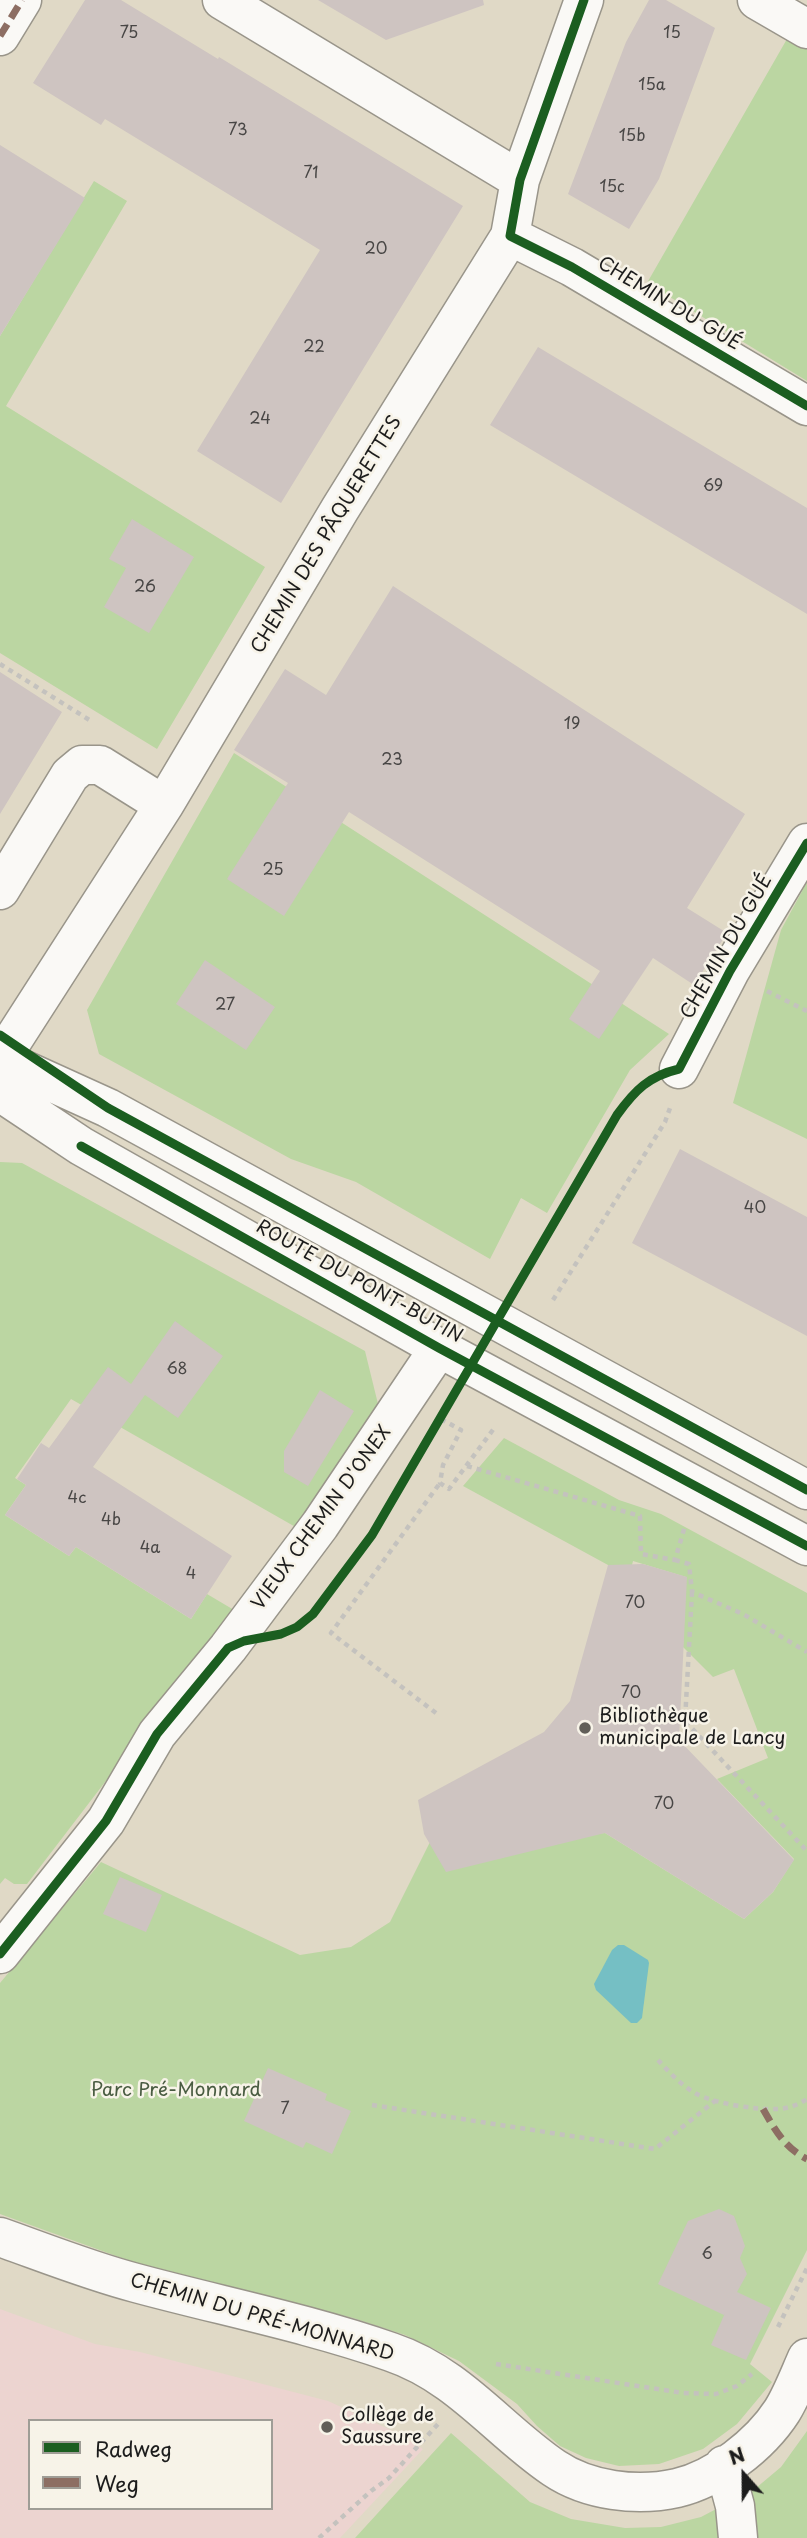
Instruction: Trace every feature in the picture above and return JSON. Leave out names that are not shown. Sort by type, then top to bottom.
[{"type":"street","points":[[0,36],[22,0]]},
{"type":"street","points":[[222,0],[520,180]]},
{"type":"street","name":"CHEMIN DES PÂQUERETTES","points":[[4,1046],[164,804],[340,509],[510,236],[520,180],[584,0]]},
{"type":"street","points":[[757,0],[807,29]]},
{"type":"street","name":"CHEMIN DU GUÉ","points":[[510,236],[572,267],[807,406]]},
{"type":"street","points":[[0,890],[70,775],[82,765],[100,765],[164,804]]},
{"type":"street","name":"CHEMIN DU GUÉ","points":[[679,1069],[730,971],[807,843]]},
{"type":"street","name":"ROUTE DU PONT-BUTIN","points":[[4,1046],[108,1108],[807,1490]]},
{"type":"street","name":"ROUTE DU PONT-BUTIN","points":[[0,1092],[81,1146],[439,1348],[807,1546]]},
{"type":"street","points":[[0,1112],[81,1146]]},
{"type":"street","name":"VIEUX CHEMIN D'ONEX","points":[[0,1954],[106,1821],[157,1734],[228,1648],[320,1525],[439,1348]]},
{"type":"street","name":"CHEMIN DU PRÉ-MONNARD","points":[[0,2237],[132,2283],[394,2353],[460,2389],[531,2452],[557,2470],[583,2483],[614,2490],[677,2488],[706,2477],[724,2465],[748,2448],[782,2411],[807,2358]]},
{"type":"street","points":[[724,2465],[735,2506],[738,2538]]},
{"type":"path","points":[[0,664],[101,727]]},
{"type":"path","points":[[552,1300],[665,1122],[673,1101],[679,1069]]},
{"type":"path","points":[[434,1430],[447,1408]]},
{"type":"path","points":[[436,1713],[331,1633],[440,1483],[443,1465],[461,1430],[441,1419]]},
{"type":"path","points":[[440,1483],[449,1489],[495,1427]]},
{"type":"path","points":[[467,1466],[640,1516],[641,1554],[690,1564],[692,1592],[685,1721],[807,1851]]},
{"type":"path","points":[[676,1560],[688,1519]]},
{"type":"path","points":[[692,1592],[743,1614],[807,1652]]},
{"type":"path","points":[[659,2060],[674,2077],[696,2094],[716,2100],[763,2109],[779,2109],[797,2105],[807,2099]]},
{"type":"path","points":[[372,2105],[655,2149],[716,2100]]},
{"type":"path","points":[[773,2336],[807,2268]]},
{"type":"path","points":[[495,2363],[683,2393],[716,2394],[737,2386],[757,2370]]},
{"type":"path","points":[[319,2538],[371,2491],[389,2479],[443,2418]]},
{"type":"shaded area","name":"Collège de Saussure","points":[[0,2309],[95,2344],[140,2352],[328,2401],[395,2432],[423,2449],[340,2538],[0,2538]]},
{"type":"green space","points":[[791,32],[807,41],[807,381],[647,283]]},
{"type":"green space","points":[[94,181],[127,201],[6,406],[265,567],[157,749],[0,653],[0,336]]},
{"type":"green space","points":[[234,753],[669,1034],[630,1070],[547,1213],[521,1198],[490,1259],[356,1182],[291,1159],[99,1054],[87,1010]]},
{"type":"green space","points":[[807,882],[807,1139],[733,1103],[781,930]]},
{"type":"green space","points":[[0,1162],[22,1163],[365,1351],[378,1404],[299,1529],[71,1399],[15,1478],[26,1485],[5,1515],[69,1556],[76,1547],[191,1619],[207,1594],[234,1610],[27,1884],[14,1884],[5,1878],[0,1884]]},
{"type":"green space","name":"Parc Pré-Monnard","points":[[504,1438],[619,1500],[661,1514],[807,1593],[807,2250],[750,2364],[772,2382],[737,2424],[703,2449],[659,2464],[619,2466],[586,2458],[560,2446],[517,2404],[459,2361],[405,2335],[353,2318],[130,2261],[0,2214],[0,1983],[101,1862],[300,1955],[351,1947],[390,1922],[430,1842],[605,1833],[744,1919],[773,1892],[794,1859],[717,1779],[768,1758],[734,1669],[713,1677],[683,1647],[686,1577],[633,1561],[632,1565],[608,1565],[463,1486]]},
{"type":"green space","points":[[807,2431],[807,2538],[355,2538],[451,2433],[530,2502],[571,2519],[625,2528],[661,2527],[701,2517],[756,2488],[781,2467]]},
{"type":"water","points":[[618,1945],[624,1945],[649,1963],[642,2018],[637,2023],[631,2023],[596,1990],[594,1984],[612,1950]]},
{"type":"building","points":[[85,0],[121,0],[463,206],[281,503],[197,451],[320,250],[105,119],[101,125],[33,83]]},
{"type":"building","points":[[318,0],[483,0],[484,5],[386,40]]},
{"type":"building","points":[[649,0],[666,0],[715,28],[659,179],[629,229],[568,194],[626,42]]},
{"type":"building","points":[[0,145],[85,198],[0,336]]},
{"type":"building","points":[[538,347],[807,508],[807,614],[490,425]]},
{"type":"building","points":[[132,519],[194,557],[149,633],[104,607],[126,568],[109,559]]},
{"type":"building","points":[[393,586],[745,814],[687,908],[727,933],[694,985],[653,958],[599,1039],[569,1019],[600,971],[349,812],[284,916],[227,879],[288,783],[234,750],[285,669],[326,695]]},
{"type":"building","points":[[0,672],[62,712],[0,814]]},
{"type":"building","points":[[205,960],[275,1007],[246,1050],[176,1004]]},
{"type":"building","points":[[680,1149],[807,1217],[807,1336],[632,1243]]},
{"type":"building","points":[[175,1321],[223,1356],[178,1418],[145,1395],[93,1467],[232,1556],[191,1619],[76,1547],[69,1556],[5,1515],[26,1485],[17,1479],[41,1443],[49,1448],[108,1367],[131,1384]]},
{"type":"building","points":[[320,1390],[354,1411],[308,1486],[284,1472],[284,1451]]},
{"type":"building","points":[[643,1564],[687,1577],[679,1740],[794,1860],[773,1892],[744,1919],[605,1833],[446,1872],[424,1834],[418,1800],[544,1732],[570,1701],[608,1565]]},
{"type":"building","points":[[120,1877],[162,1895],[146,1932],[103,1914]]},
{"type":"building","points":[[268,2068],[327,2094],[325,2100],[351,2111],[332,2154],[306,2142],[303,2148],[244,2121]]},
{"type":"building","points":[[719,2209],[734,2216],[745,2246],[740,2258],[747,2274],[737,2292],[771,2308],[746,2360],[711,2345],[725,2313],[724,2315],[658,2284],[688,2221]]},
{"type":"marked path","points":[[0,36],[22,0]]},
{"type":"marked path","points":[[763,2109],[787,2144],[807,2159]]},
{"type":"cycle path","points":[[584,0],[520,180],[510,236],[572,267],[807,406]]},
{"type":"cycle path","points":[[0,1954],[106,1821],[157,1734],[228,1648],[297,1627],[313,1614],[372,1535],[617,1115],[643,1085],[679,1069],[730,971],[807,843]]},
{"type":"cycle path","points":[[0,1035],[108,1108],[807,1490]]},
{"type":"cycle path","points":[[81,1146],[439,1348],[807,1546]]},
{"type":"place","name":"Bibliothèque municipale de Lancy","points":[[585,1728]]},
{"type":"place","name":"Collège de Saussure","points":[[327,2427]]}]
